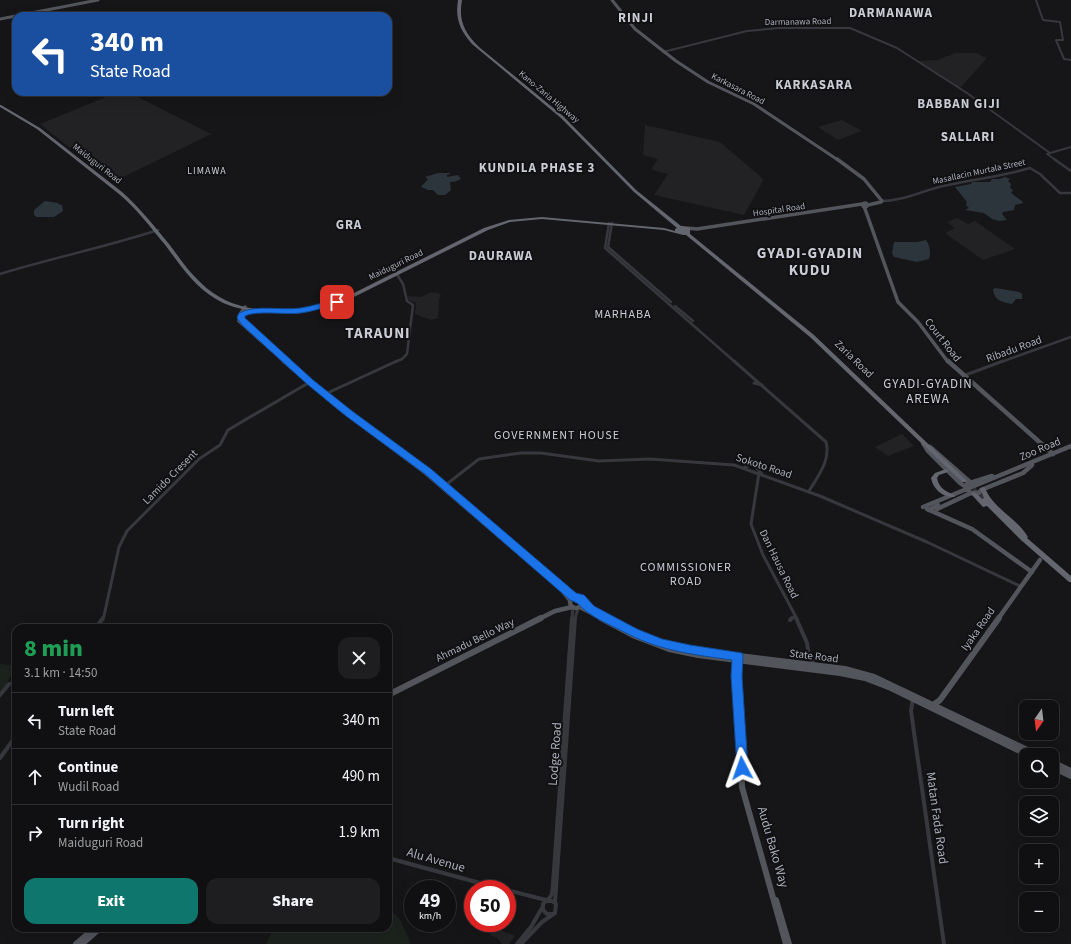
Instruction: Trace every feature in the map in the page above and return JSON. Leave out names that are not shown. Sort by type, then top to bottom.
[{"type":"highway","name":"Kano-Zaria Highway","points":[[461,0],[458,14],[465,33],[474,44],[562,117],[623,180],[687,230]]},
{"type":"highway","name":"Maiduguri Road","points":[[0,106],[34,126],[91,169],[124,197],[210,292],[246,308],[289,310],[315,306],[345,298],[486,229],[509,221],[542,218],[611,225],[654,227],[679,231]]},
{"type":"highway","name":"Kano-Zaria Highway","points":[[647,200],[679,231]]},
{"type":"highway","points":[[647,200],[718,259]]},
{"type":"highway","name":"Maiduguri Road","points":[[155,230],[201,287],[218,299],[236,306],[255,310],[283,312],[319,307],[348,298],[485,228],[508,220],[541,217],[679,231]]},
{"type":"highway","points":[[654,227],[665,225],[666,219]]},
{"type":"highway","points":[[679,231],[687,230]]},
{"type":"highway","name":"Zaria Road","points":[[687,230],[718,259],[812,336],[924,443],[950,472],[968,482]]},
{"type":"highway","name":"Zaria Road","points":[[679,231],[718,259],[822,342],[968,482]]},
{"type":"highway","points":[[236,306],[240,310],[241,314],[255,310]]},
{"type":"highway","points":[[950,472],[937,474],[934,478],[937,488],[952,496]]},
{"type":"highway","points":[[982,489],[983,499]]},
{"type":"highway","points":[[972,494],[983,499],[1071,580]]},
{"type":"highway","points":[[1024,538],[1071,577]]},
{"type":"main road","points":[[36,12],[98,0]]},
{"type":"main road","points":[[40,12],[102,0]]},
{"type":"main road","name":"Karkasara Road","points":[[611,0],[631,27],[663,52],[696,76],[754,104],[827,151],[864,179],[881,201]]},
{"type":"main road","points":[[0,19],[12,17]]},
{"type":"main road","points":[[0,19],[12,18]]},
{"type":"main road","name":"Hospital Road","points":[[687,230],[865,205],[881,201]]},
{"type":"main road","name":"Court Road","points":[[865,205],[898,302],[918,322],[944,358],[963,376],[1054,453]]},
{"type":"main road","points":[[246,308],[238,319],[309,383],[444,487],[525,556],[562,590],[574,604],[582,605],[583,600],[579,597],[574,604]]},
{"type":"main road","points":[[924,443],[928,451],[960,484],[966,487],[972,494]]},
{"type":"main road","name":"Zoo Road","points":[[1017,470],[1022,466],[1071,446]]},
{"type":"main road","name":"Zoo Road","points":[[1017,470],[1071,449]]},
{"type":"main road","points":[[931,510],[972,494],[979,493],[982,489],[1024,473],[1032,465]]},
{"type":"main road","points":[[968,482],[1022,466]]},
{"type":"main road","points":[[931,510],[936,504],[952,496],[1017,470]]},
{"type":"main road","points":[[1017,470],[936,504],[923,507],[972,529],[1032,572]]},
{"type":"main road","points":[[966,487],[968,482]]},
{"type":"main road","points":[[968,482],[976,484],[982,489]]},
{"type":"main road","points":[[1040,553],[1040,560],[1048,560]]},
{"type":"main road","name":"Iyaka Road","points":[[935,707],[1040,560]]},
{"type":"main road","name":"State Road","points":[[583,600],[595,611],[653,640],[690,650],[736,658],[858,675],[882,683],[1023,748]]},
{"type":"main road","name":"Ahmadu Bello Way","points":[[392,691],[519,628],[574,604]]},
{"type":"main road","name":"State Road","points":[[574,604],[635,636],[662,647],[691,654],[852,670],[867,674],[913,697]]},
{"type":"main road","name":"Audu Bako Way","points":[[736,658],[737,712],[743,794],[786,944]]},
{"type":"main road","name":"Audu Bako Way","points":[[738,707],[740,712],[744,779],[748,801],[789,944]]},
{"type":"main road","name":"State Road","points":[[935,707],[1019,750]]},
{"type":"main road","points":[[1059,765],[1071,771]]},
{"type":"main road","points":[[1059,770],[1071,776]]},
{"type":"main road","points":[[76,944],[90,932]]},
{"type":"main road","points":[[82,944],[96,932]]},
{"type":"street","points":[[1036,0],[1043,20],[1060,22],[1062,40],[1056,40],[1064,59],[1071,60]]},
{"type":"street","name":"Darmanawa Road","points":[[663,52],[747,31],[778,28],[850,28],[894,47],[986,107],[1020,133],[1050,153],[1047,154],[1049,157],[1071,171]]},
{"type":"street","points":[[1050,153],[1071,147]]},
{"type":"street","name":"Masallacin Murtala Street","points":[[881,201],[892,201],[940,187],[1006,176],[1030,168],[1040,174],[1060,193],[1071,193]]},
{"type":"street","points":[[611,225],[605,248],[824,438],[828,444],[824,465],[809,491]]},
{"type":"street","points":[[611,225],[608,247],[693,321]]},
{"type":"street","points":[[0,274],[45,260],[131,239],[155,230]]},
{"type":"street","points":[[324,395],[402,359],[407,354],[413,305],[406,301],[402,284],[396,273]]},
{"type":"street","name":"Ribadu Road","points":[[963,376],[1071,338]]},
{"type":"street","points":[[751,375],[752,383],[763,386]]},
{"type":"street","name":"Lamido Cresent","points":[[99,624],[104,616],[119,547],[127,531],[199,460],[220,445],[228,430],[309,383]]},
{"type":"street","name":"Sokoto Road","points":[[444,487],[479,459],[488,456],[521,453],[542,453],[599,461],[650,459],[720,463],[743,468],[809,491],[927,542],[1020,586]]},
{"type":"street","points":[[743,468],[748,466],[749,462]]},
{"type":"street","points":[[756,467],[764,475]]},
{"type":"street","name":"Dan Hausa Road","points":[[757,474],[756,499],[750,517],[751,524],[763,555],[795,616],[807,643],[809,656],[807,665]]},
{"type":"street","points":[[801,488],[811,488]]},
{"type":"street","points":[[814,490],[820,496]]},
{"type":"street","name":"Lodge Road","points":[[553,914],[557,909],[555,902],[575,620],[574,604]]},
{"type":"street","name":"Lodge Road","points":[[517,944],[535,922],[545,903],[552,894],[574,604]]},
{"type":"street","points":[[790,620],[795,616]]},
{"type":"street","name":"Dan Hausa Road","points":[[809,656],[815,666]]},
{"type":"street","points":[[0,695],[9,684],[12,683]]},
{"type":"street","name":"Matan Fada Road","points":[[913,697],[912,711],[944,944]]},
{"type":"street","points":[[0,758],[12,742]]},
{"type":"street","name":"Alu Avenue","points":[[392,859],[469,880]]},
{"type":"street","points":[[516,892],[539,898],[545,903],[555,902]]},
{"type":"street","points":[[545,903],[545,912],[553,914]]},
{"type":"street","points":[[521,944],[538,926],[553,914]]},
{"type":"shaded area","points":[[955,53],[976,53],[987,58],[960,88],[919,61],[938,60]]},
{"type":"shaded area","points":[[108,96],[136,96],[211,134],[113,182],[40,124]]},
{"type":"shaded area","points":[[842,120],[862,131],[838,140],[818,127]]},
{"type":"shaded area","points":[[645,125],[720,142],[762,178],[763,181],[744,215],[654,195],[668,174],[655,171],[652,168],[658,159],[643,155]]},
{"type":"shaded area","points":[[438,173],[450,173],[447,177],[458,175],[461,179],[450,182],[451,190],[445,195],[438,195],[433,190],[428,190],[421,187],[428,179],[425,177]]},
{"type":"shaded area","points":[[1005,177],[1010,179],[1008,181],[1011,184],[1010,188],[1013,190],[1011,193],[1023,202],[1015,205],[1014,210],[1003,212],[1002,214],[1007,220],[999,221],[992,219],[984,213],[965,210],[969,208],[966,205],[967,202],[955,187],[971,184],[972,182],[990,182],[992,179],[1000,179]]},
{"type":"shaded area","points":[[45,201],[62,205],[63,211],[54,217],[37,217],[34,215],[34,210]]},
{"type":"shaded area","points":[[957,218],[968,224],[975,221],[1015,249],[983,260],[945,233],[955,228],[947,222]]},
{"type":"shaded area","points":[[926,240],[930,250],[929,259],[917,262],[894,257],[892,253],[894,242],[917,242]]},
{"type":"shaded area","points":[[996,288],[1019,292],[1022,294],[1022,299],[1016,299],[1012,304],[1002,302],[995,296],[993,289]]},
{"type":"shaded area","points":[[431,292],[441,295],[439,299],[438,318],[431,320],[415,314],[416,303],[408,300],[408,296],[421,297]]},
{"type":"shaded area","points":[[902,434],[914,446],[888,456],[875,447]]},
{"type":"shaded area","points":[[0,664],[12,666],[12,674],[0,692]]},
{"type":"shaded area","points":[[392,911],[401,921],[404,932],[406,932],[411,944],[266,944],[272,932],[392,932]]},
{"type":"shaded area","points":[[491,932],[505,932],[515,936],[509,944],[502,944],[497,938],[490,935]]},
{"type":"tunnel","points":[[967,484],[984,500]]},
{"type":"district","name":"DARMANAWA","points":[[891,13]]},
{"type":"district","name":"RINJI","points":[[636,18]]},
{"type":"district","name":"KARKASARA","points":[[814,85]]},
{"type":"district","name":"BABBAN GIJI","points":[[959,104]]},
{"type":"district","name":"SALLARI","points":[[968,137]]},
{"type":"district","name":"KUNDILA PHASE 3","points":[[537,168]]},
{"type":"district","name":"LIMAWA","points":[[207,171]]},
{"type":"district","name":"GRA","points":[[349,225]]},
{"type":"district","name":"DAURAWA","points":[[501,256]]},
{"type":"district","name":"GYADI-GYADIN KUDU","points":[[810,262]]},
{"type":"district","name":"MARHABA","points":[[623,314]]},
{"type":"district","name":"TARAUNI","points":[[378,333]]},
{"type":"district","name":"GYADI-GYADIN AREWA","points":[[928,392]]},
{"type":"district","name":"GOVERNMENT HOUSE","points":[[557,435]]},
{"type":"district","name":"COMMISSIONER ROAD","points":[[686,574]]},
{"type":"route","points":[[337,302],[319,307],[292,311],[274,312],[250,310],[242,314],[241,318],[244,324],[335,403],[428,471],[574,597],[583,600],[584,603],[591,609],[634,632],[670,646],[738,656],[736,676],[738,707],[740,712],[742,768]]}]
